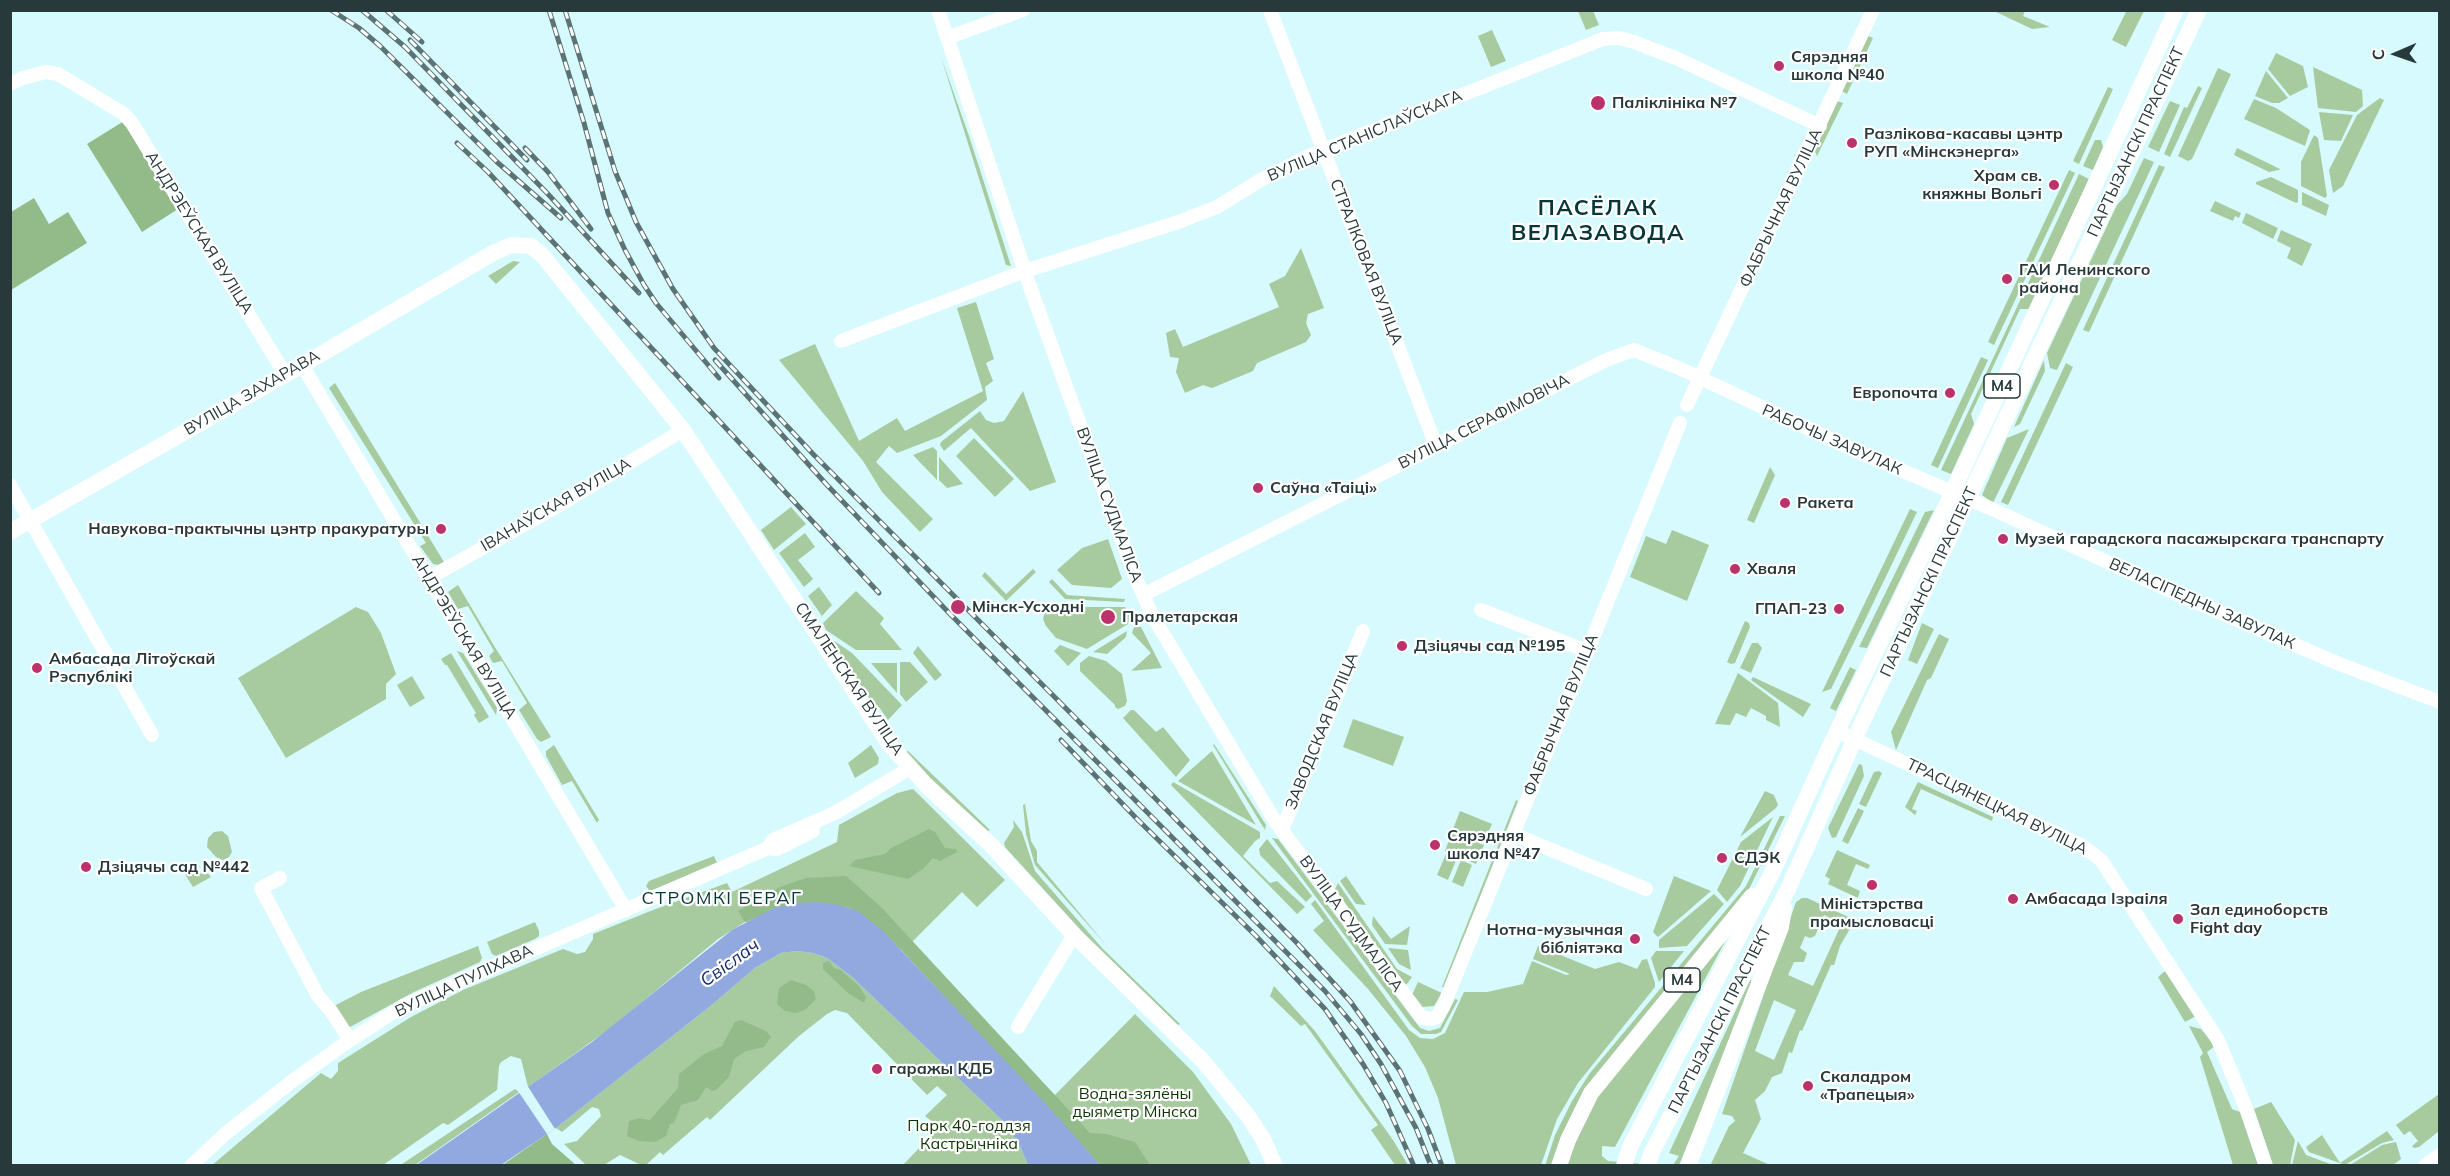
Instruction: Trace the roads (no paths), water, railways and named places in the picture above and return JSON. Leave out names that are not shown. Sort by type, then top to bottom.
[{"type":"main road","name":"ПАРТЫЗАНСКІ ПРАСПЕКТ","points":[[1650,1158],[1788,889],[2079,221],[2176,10]]},
{"type":"main road","name":"ПАРТЫЗАНСКІ ПРАСПЕКТ","points":[[1624,1166],[1630,1147],[1775,867],[1837,731],[1960,496],[2094,230],[2199,10]]},
{"type":"main road","points":[[2079,221],[2090,219],[2094,230]]},
{"type":"main road","name":"СМАЛЕНСКАЯ ВУЛІЦА","points":[[493,253],[517,244],[536,249],[683,430],[752,532],[879,730],[910,768],[990,844],[1074,935],[1195,1053],[1228,1090],[1263,1139],[1275,1166]]},
{"type":"main road","name":"ВУЛІЦА ЗАХАРАВА","points":[[10,532],[493,253]]},
{"type":"main road","name":"М4","points":[[1559,1166],[1568,1140],[1591,1093],[1775,867]]},
{"type":"main road","name":"М4","points":[[1688,1166],[1781,927],[1788,889]]},
{"type":"main road","points":[[2427,1166],[2439,1156]]},
{"type":"street","name":"ВУЛІЦА СУДМАЛІСА","points":[[938,10],[1024,272],[1152,615],[1185,674],[1282,830],[1422,1018],[1437,1017],[1443,1007]]},
{"type":"street","points":[[947,38],[1023,10]]},
{"type":"street","name":"СТРАЛКОВАЯ ВУЛІЦА","points":[[1270,10],[1436,446]]},
{"type":"street","name":"ФАБРЫЧНАЯ ВУЛІЦА","points":[[1687,405],[1764,246],[1873,10]]},
{"type":"street","name":"ВУЛІЦА СТАНІСЛАЎСКАГА","points":[[841,341],[1024,272],[1090,249],[1168,226],[1217,207],[1259,181],[1323,151],[1603,39],[1619,38],[1678,59],[1820,126]]},
{"type":"street","name":"АНДРЭЕЎСКАЯ ВУЛІЦА","points":[[10,84],[46,72],[58,74],[124,114],[132,123],[285,374]]},
{"type":"street","name":"ВУЛІЦА СЕРАФІМОВІЧА","points":[[1143,595],[1623,352],[1641,351],[1699,378]]},
{"type":"street","name":"АНДРЭЕЎСКАЯ ВУЛІЦА","points":[[302,365],[626,910]]},
{"type":"street","name":"РАБОЧЫ ЗАВУЛАК","points":[[1699,378],[1960,496]]},
{"type":"street","name":"ФАБРЫЧНАЯ ВУЛІЦА","points":[[1443,1007],[1680,423]]},
{"type":"street","name":"ІВАНАЎСКАЯ ВУЛІЦА","points":[[429,578],[558,506],[683,430]]},
{"type":"street","points":[[10,485],[152,735]]},
{"type":"street","name":"ВЕЛАСІПЕДНЫ ЗАВУЛАК","points":[[1960,496],[2337,663],[2439,702]]},
{"type":"street","points":[[1481,610],[1587,651]]},
{"type":"street","name":"ЗАВОДСКАЯ ВУЛІЦА","points":[[1282,830],[1363,631]]},
{"type":"street","name":"ТРАСЦЯНЕЦКАЯ ВУЛІЦА","points":[[1837,731],[2092,852],[2112,875],[2218,1040],[2246,1108],[2266,1166]]},
{"type":"street","name":"ВУЛІЦА ПУЛІХАВА","points":[[191,1166],[233,1128],[346,1042],[404,1006],[626,910],[770,844],[777,849],[796,841],[815,830],[835,813],[910,768]]},
{"type":"street","points":[[1513,834],[1646,889]]},
{"type":"street","points":[[280,878],[261,888],[325,1006],[326,1016],[346,1042]]},
{"type":"street","points":[[1018,1027],[1074,935]]},
{"type":"water","name":"Свіслач","points":[[818,902],[858,911],[883,931],[1046,1104],[1100,1165],[1028,1165],[1020,1146],[1003,1121],[852,977],[827,958],[797,951],[781,953],[755,968],[556,1128],[501,1165],[415,1166],[592,1042],[732,930],[774,908],[795,903]]},
{"type":"railway","points":[[331,10],[359,28],[380,46],[497,162],[561,218]]},
{"type":"railway","points":[[362,10],[405,47],[547,193],[639,293]]},
{"type":"railway","points":[[386,10],[422,42]]},
{"type":"railway","points":[[549,10],[584,123],[608,213],[625,250],[656,303],[719,378]]},
{"type":"railway","points":[[565,10],[615,171],[636,222],[673,289],[714,348],[814,455],[1151,794],[1297,943],[1350,1001],[1400,1071],[1428,1129],[1442,1166]]},
{"type":"railway","points":[[410,40],[527,160]]},
{"type":"railway","points":[[457,143],[488,172],[879,593]]},
{"type":"railway","points":[[525,148],[548,172],[591,229]]},
{"type":"railway","points":[[715,360],[827,485],[951,615],[1325,991],[1361,1034],[1381,1064],[1416,1128],[1431,1166]]},
{"type":"railway","points":[[1061,740],[1138,820],[1256,936],[1325,1009],[1363,1064],[1386,1103],[1414,1166]]},
{"type":"place","name":"Сярэдняя школа №40","points":[[1779,66]]},
{"type":"place","name":"Паліклініка №7","points":[[1598,103]]},
{"type":"place","name":"Разлікова-касавы цэнтр РУП «Мінскэнерга»","points":[[1852,143]]},
{"type":"place","name":"Храм св. княжны Вольгі","points":[[2054,185]]},
{"type":"place","name":"ГАИ Ленинского района","points":[[2007,279]]},
{"type":"place","name":"Европочта","points":[[1950,393]]},
{"type":"place","name":"Саўна «Таіці»","points":[[1258,488]]},
{"type":"place","name":"Ракета","points":[[1785,503]]},
{"type":"place","name":"Навукова-практычны цэнтр пракуратуры","points":[[441,529]]},
{"type":"place","name":"Музей гарадскога пасажырскага транспарту","points":[[2003,539]]},
{"type":"place","name":"Хваля","points":[[1735,569]]},
{"type":"place","name":"Мінск-Усходні","points":[[958,607]]},
{"type":"place","name":"ГПАП-23","points":[[1839,609]]},
{"type":"place","name":"Пралетарская","points":[[1108,617]]},
{"type":"place","name":"Дзіцячы сад №195","points":[[1402,646]]},
{"type":"place","name":"Амбасада Літоўскай Рэспублікі","points":[[37,668]]},
{"type":"place","name":"Сярэдняя школа №47","points":[[1435,845]]},
{"type":"place","name":"СДЭК","points":[[1722,858]]},
{"type":"place","name":"Дзіцячы сад №442","points":[[86,867]]},
{"type":"place","name":"Міністэрства прамысловасці","points":[[1872,885]]},
{"type":"place","name":"Амбасада Ізраіля","points":[[2013,899]]},
{"type":"place","name":"Зал единоборств Fight day","points":[[2178,919]]},
{"type":"place","name":"Нотна-музычная бібліятэка","points":[[1635,939]]},
{"type":"place","name":"гаражы КДБ","points":[[877,1069]]},
{"type":"place","name":"Скаладром «Трапецыя»","points":[[1808,1086]]},
{"type":"district","name":"ПАСЁЛАК ВЕЛАЗАВОДА","points":[[1598,220]]},
{"type":"district","name":"СТРОМКІ БЕРАГ","points":[[722,899]]},
{"type":"park label","name":"Водна-зялёны дыяметр Мінска","points":[[1135,1103]]},
{"type":"park label","name":"Парк 40-годдзя Кастрычніка","points":[[969,1135]]}]
